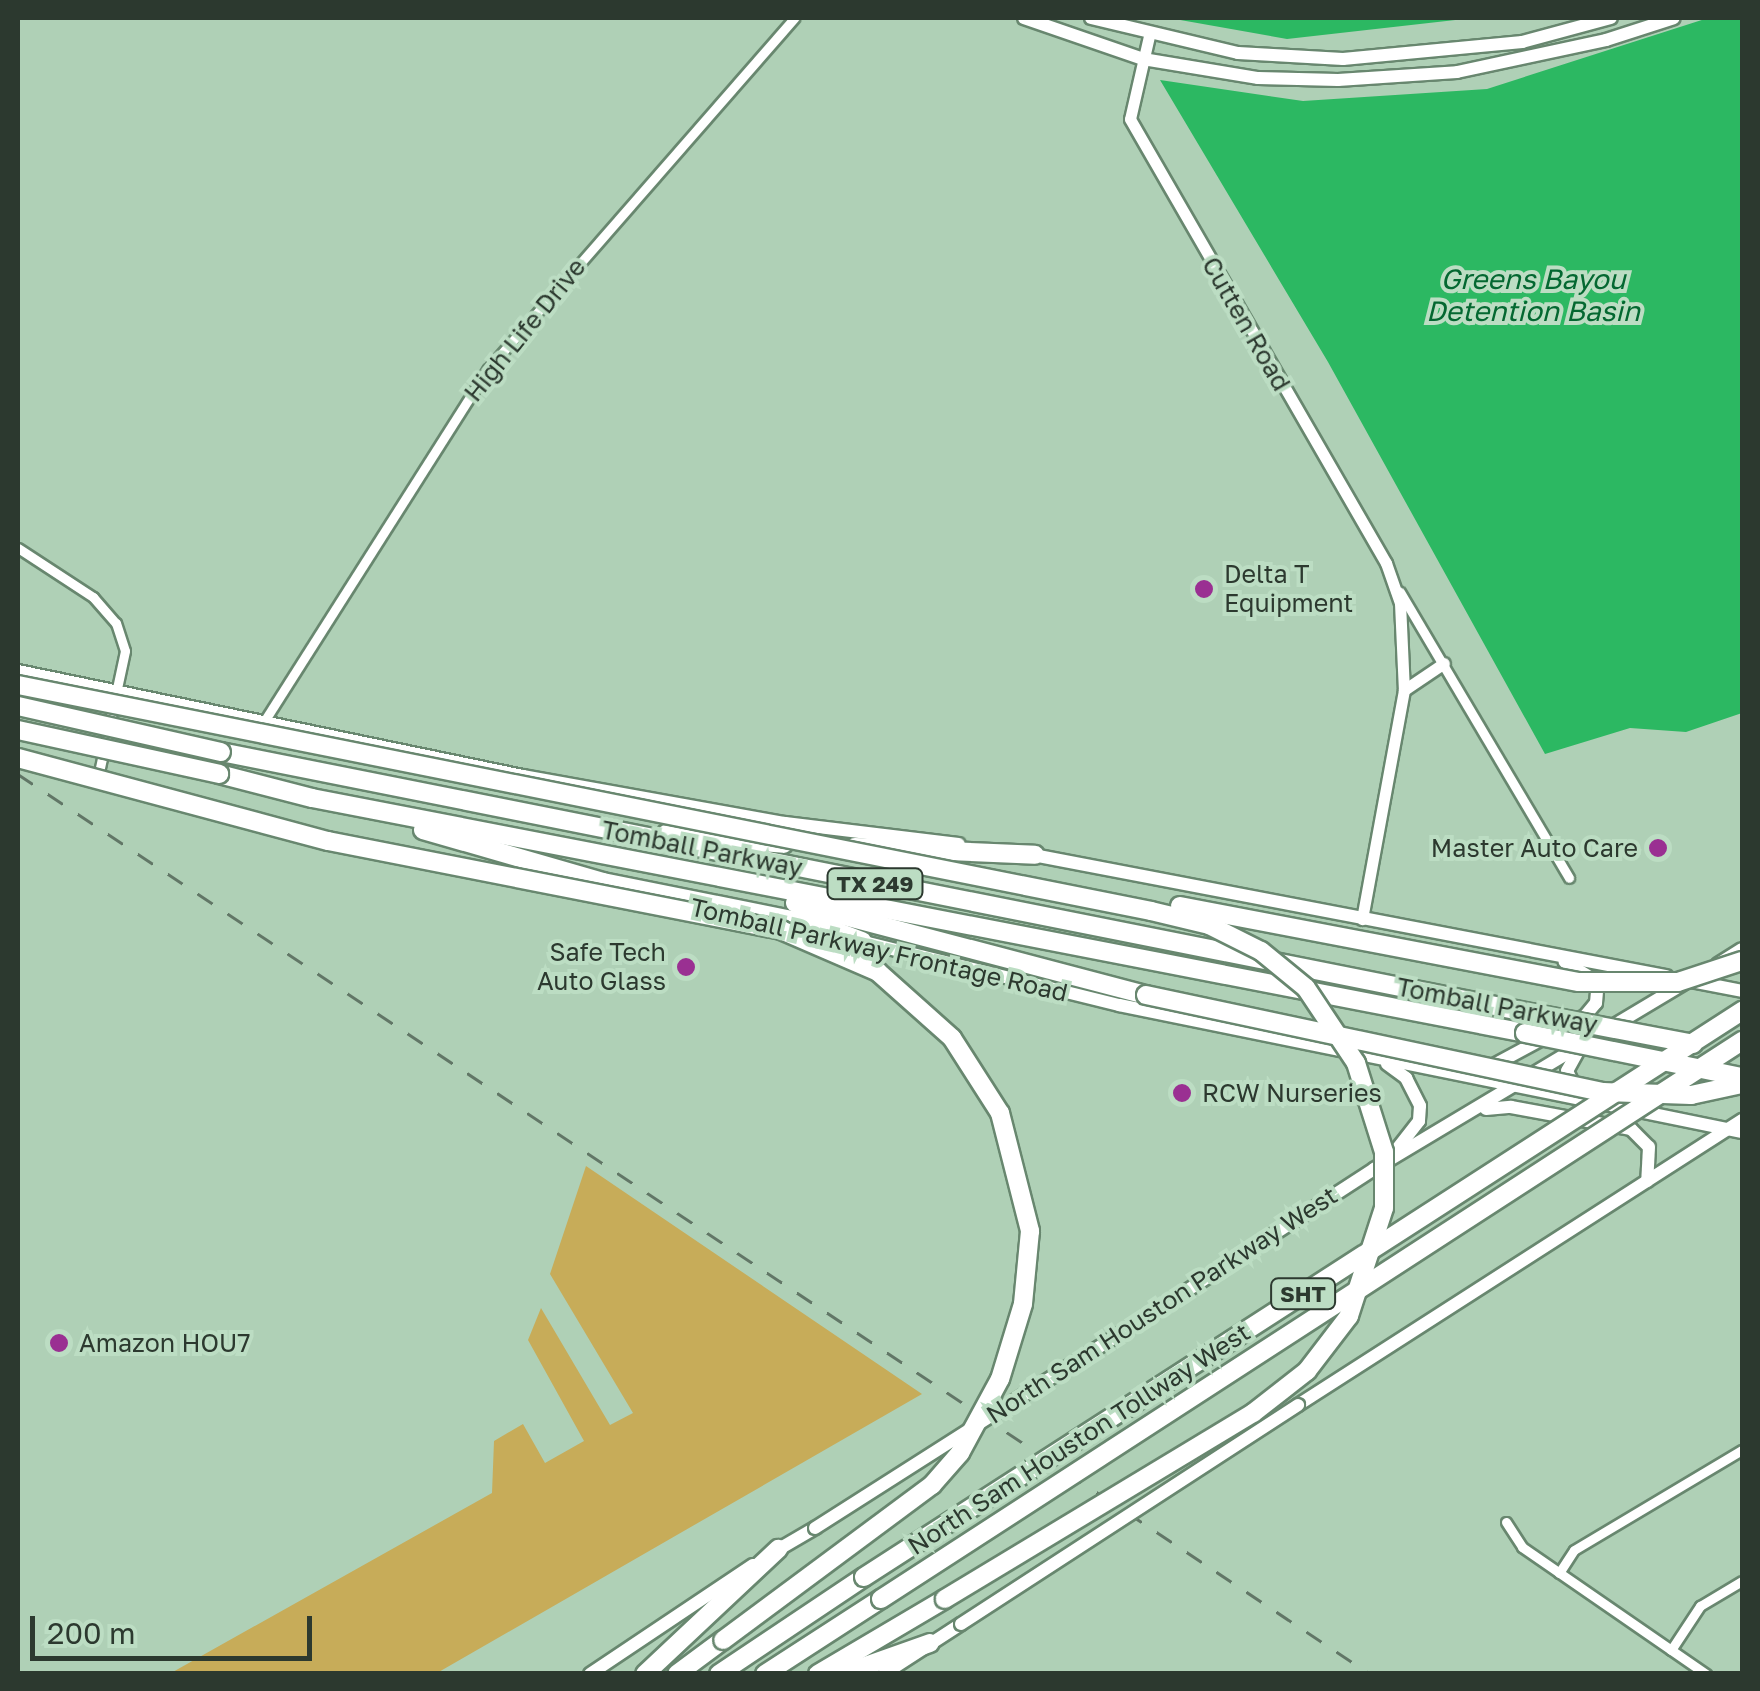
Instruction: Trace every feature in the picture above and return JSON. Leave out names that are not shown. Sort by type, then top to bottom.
[{"type":"highway","points":[[18,685],[1209,925],[1260,951],[1306,988],[1330,1017],[1356,1063],[1384,1152],[1384,1208],[1349,1316],[1307,1371],[1253,1413],[818,1674]]},
{"type":"highway","name":"Tomball Parkway","points":[[18,706],[220,752],[628,835],[1742,1054]]},
{"type":"highway","name":"Tomball Parkway","points":[[18,730],[312,798],[1525,1033],[1742,1080]]},
{"type":"highway","points":[[18,760],[328,841],[780,930],[878,972],[952,1038],[1000,1113],[1018,1166],[1030,1231],[1023,1304],[1000,1379],[960,1453],[932,1485],[677,1674]]},
{"type":"highway","points":[[312,798],[603,882],[822,926],[862,941]]},
{"type":"highway","points":[[628,835],[1034,855]]},
{"type":"highway","points":[[791,840],[901,853],[1578,982],[1678,982],[1742,961]]},
{"type":"highway","points":[[620,858],[1146,994],[1603,1092],[1691,1095],[1742,1080]]},
{"type":"highway","name":"North Sam Houston Tollway West","points":[[718,1674],[1742,1012]]},
{"type":"highway","name":"North Sam Houston Tollway West","points":[[764,1674],[1742,1042]]},
{"type":"highway","points":[[645,1674],[778,1549]]},
{"type":"highway","points":[[843,1674],[930,1643]]},
{"type":"main road","points":[[1024,18],[1142,58],[1291,80],[1457,72],[1606,40],[1674,18]]},
{"type":"main road","points":[[1090,18],[1149,36],[1238,54],[1342,60],[1522,42],[1611,18]]},
{"type":"main road","points":[[18,671],[263,724],[785,823],[1034,855],[1742,991]]},
{"type":"main road","name":"Tomball Parkway Frontage Road","points":[[18,760],[99,772],[345,837],[862,941],[1118,1006],[1735,1131]]},
{"type":"main road","name":"North Sam Houston Parkway West","points":[[590,1674],[778,1549],[1374,1169],[1742,949]]},
{"type":"main road","points":[[1434,1070],[1506,1063],[1586,1016],[1600,991],[1598,982],[1546,952]]},
{"type":"main road","points":[[1587,1042],[1567,1071],[1575,1090],[1592,1100]]},
{"type":"main road","points":[[1374,1169],[1419,1121],[1415,1091],[1381,1059]]},
{"type":"main road","points":[[1474,1112],[1511,1106],[1631,1129],[1650,1146],[1648,1180]]},
{"type":"main road","points":[[884,1674],[1648,1180],[1735,1131],[1742,1120]]},
{"type":"street","name":"High Life Drive","points":[[263,724],[488,369],[794,18]]},
{"type":"street","name":"Cutten Road","points":[[1149,36],[1130,119],[1393,584],[1444,663],[1569,878]]},
{"type":"street","points":[[18,548],[108,610],[125,651],[119,695],[99,772]]},
{"type":"street","name":"Cutten Road","points":[[1362,918],[1404,690],[1406,638],[1393,584]]},
{"type":"street","points":[[1404,690],[1444,663]]},
{"type":"street","points":[[1559,1573],[1574,1550],[1742,1450]]},
{"type":"street","points":[[1506,1522],[1522,1547],[1706,1674]]},
{"type":"street","points":[[1672,1650],[1700,1606],[1742,1581]]},
{"type":"shaded area","points":[[586,1166],[922,1394],[437,1673],[171,1673],[492,1493],[494,1441],[523,1424],[545,1463],[584,1441],[528,1340],[541,1308],[610,1425],[633,1413],[550,1274]]},
{"type":"water","points":[[1169,18],[1473,18],[1287,39]]},
{"type":"water","name":"Greens Bayou Detention Basin","points":[[1708,18],[1742,18],[1742,713],[1686,732],[1630,728],[1545,754],[1328,362],[1160,80],[1303,101],[1487,89]]},
{"type":"railway","points":[[18,774],[1370,1674]]},
{"type":"place","name":"Delta T Equipment","points":[[1204,589]]},
{"type":"place","name":"Master Auto Care","points":[[1658,848]]},
{"type":"place","name":"Safe Tech Auto Glass","points":[[686,967]]},
{"type":"place","name":"RCW Nurseries","points":[[1182,1093]]},
{"type":"place","name":"Amazon HOU7","points":[[59,1343]]}]
